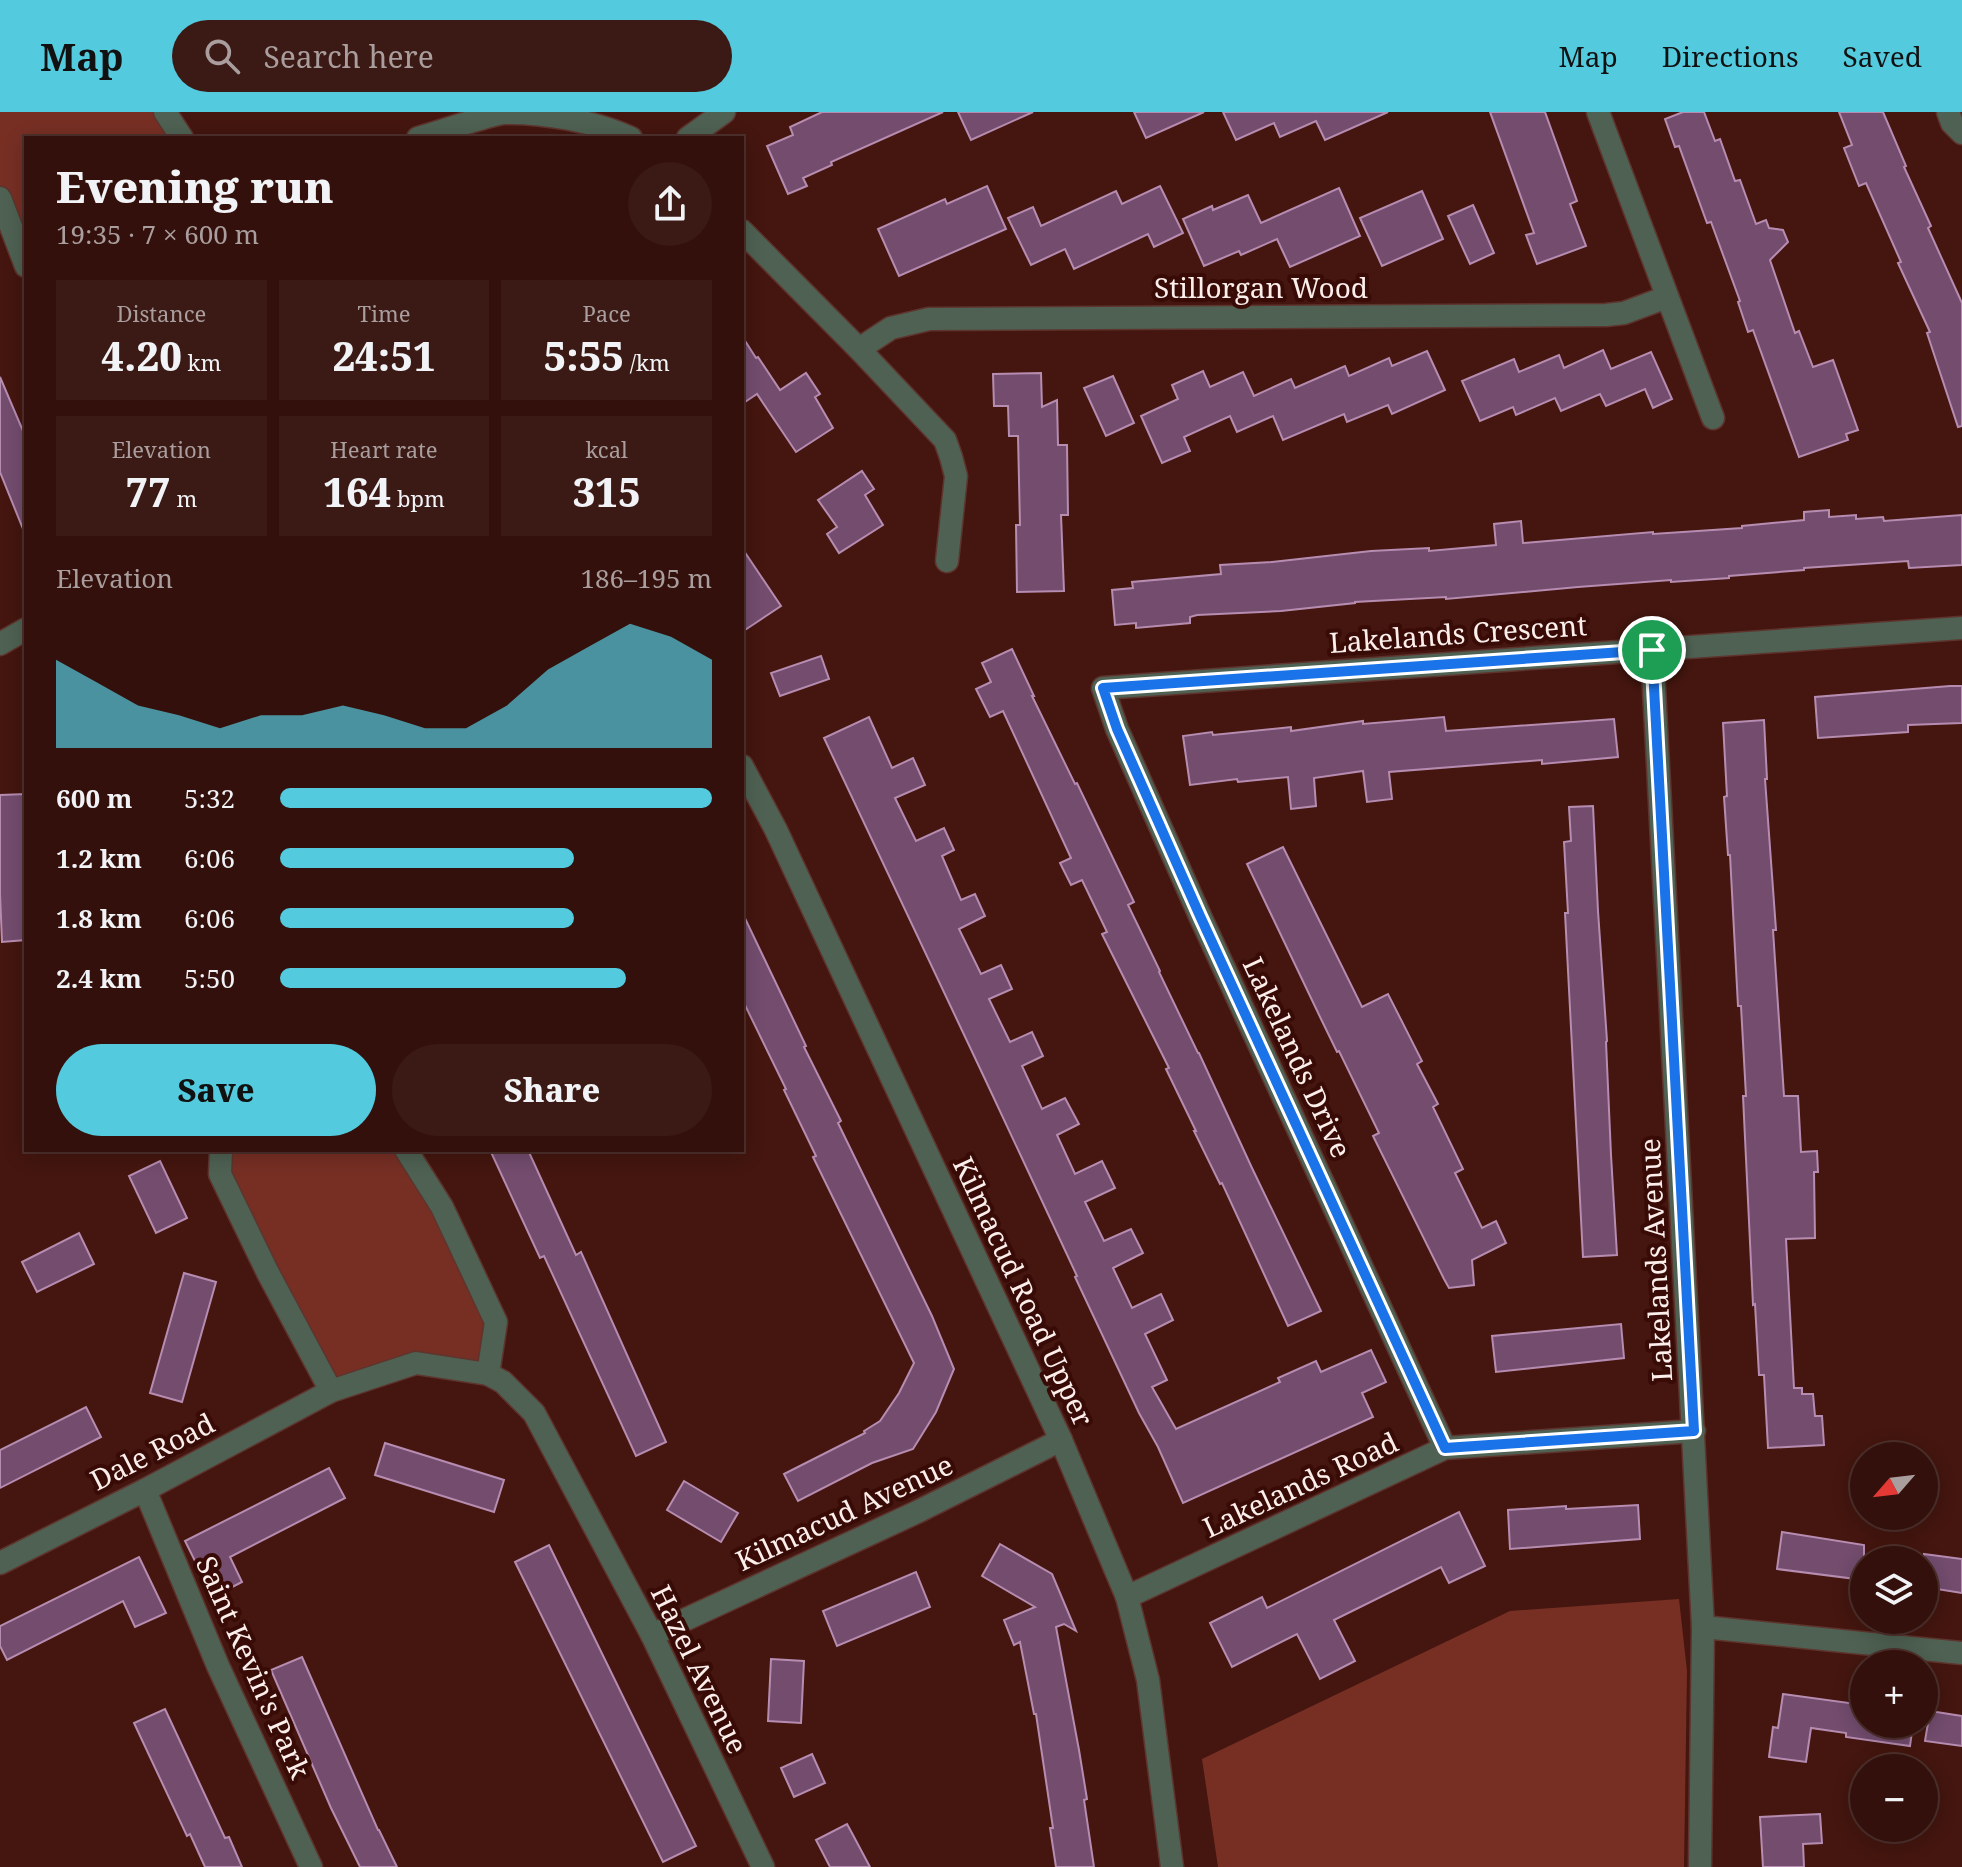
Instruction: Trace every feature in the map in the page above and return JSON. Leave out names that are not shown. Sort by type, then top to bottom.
[{"type":"street","points":[[165,112],[181,136]]},
{"type":"street","points":[[425,136],[505,113],[548,112],[608,127],[627,136]]},
{"type":"street","points":[[691,136],[724,112]]},
{"type":"street","points":[[1598,112],[1713,418]]},
{"type":"street","points":[[1948,112],[1952,123],[1962,133]]},
{"type":"street","points":[[0,198],[24,261]]},
{"type":"street","points":[[744,233],[945,440],[956,476],[947,561]]},
{"type":"street","name":"Stillorgan Wood","points":[[859,349],[891,328],[929,319],[1606,315],[1624,313],[1667,297]]},
{"type":"street","name":"Lakelands Crescent","points":[[1103,688],[1962,628]]},
{"type":"street","points":[[0,644],[24,630]]},
{"type":"street","name":"Lakelands Avenue","points":[[1652,650],[1703,1627],[1700,1867]]},
{"type":"street","name":"Lakelands Drive","points":[[1103,688],[1117,729],[1200,916],[1445,1448]]},
{"type":"street","name":"Kilmacud Road Upper","points":[[744,770],[776,830],[1061,1440],[1127,1597],[1148,1680],[1172,1867]]},
{"type":"street","points":[[221,1152],[220,1174],[331,1391]]},
{"type":"street","points":[[407,1152],[442,1207],[496,1322],[488,1374]]},
{"type":"street","name":"Dale Road","points":[[0,1563],[331,1391],[416,1363],[488,1374],[503,1382],[534,1413],[580,1500]]},
{"type":"street","name":"Lakelands Road","points":[[1127,1597],[1445,1448],[1694,1431]]},
{"type":"street","name":"Kilmacud Avenue","points":[[652,1635],[917,1512],[1061,1440]]},
{"type":"street","name":"Saint Kevin's Park","points":[[145,1490],[218,1666],[311,1867]]},
{"type":"street","name":"Hazel Avenue","points":[[580,1500],[652,1635],[763,1867]]},
{"type":"street","points":[[1703,1627],[1962,1653]]},
{"type":"shaded area","points":[[0,112],[155,112],[176,136],[24,136],[24,262],[0,198]]},
{"type":"shaded area","points":[[223,1152],[406,1152],[496,1322],[488,1374],[416,1363],[331,1391],[268,1273]]},
{"type":"shaded area","points":[[1679,1599],[1687,1671],[1684,1867],[1218,1867],[1202,1759],[1510,1611]]},
{"type":"building","points":[[822,112],[943,112],[831,162],[832,165],[803,178],[807,186],[788,194],[767,146],[793,135],[790,127]]},
{"type":"building","points":[[958,112],[1033,112],[971,140]]},
{"type":"building","points":[[1134,112],[1204,112],[1146,138]]},
{"type":"building","points":[[1223,112],[1388,112],[1325,140],[1316,121],[1280,137],[1274,123],[1236,140]]},
{"type":"building","points":[[1490,112],[1545,112],[1577,201],[1570,204],[1586,246],[1537,264],[1526,235],[1534,233]]},
{"type":"building","points":[[1683,112],[1704,112],[1715,141],[1720,139],[1735,181],[1740,180],[1756,224],[1766,220],[1769,228],[1783,230],[1788,242],[1770,260],[1795,333],[1799,331],[1813,367],[1833,360],[1858,430],[1846,434],[1848,440],[1799,457],[1753,330],[1748,332],[1711,222],[1707,223],[1679,146],[1675,147],[1665,119]]},
{"type":"building","points":[[1839,112],[1883,112],[1931,226],[1928,228],[1962,303],[1962,426],[1958,427],[1927,333],[1930,332],[1898,263],[1901,262],[1866,183],[1859,186],[1844,148],[1852,145]]},
{"type":"building","points":[[987,186],[1006,229],[899,276],[878,229],[945,199],[947,204]]},
{"type":"building","points":[[1160,186],[1183,233],[1154,247],[1148,234],[1074,269],[1065,249],[1031,265],[1008,218],[1033,207],[1041,226],[1116,191],[1122,204]]},
{"type":"building","points":[[1339,188],[1360,236],[1290,267],[1277,239],[1241,255],[1239,251],[1204,266],[1183,219],[1248,195],[1261,223]]},
{"type":"building","points":[[1422,191],[1443,239],[1382,266],[1360,218]]},
{"type":"building","points":[[1473,205],[1494,253],[1470,264],[1448,216]]},
{"type":"building","points":[[744,339],[780,390],[806,373],[820,394],[815,397],[833,428],[796,452],[757,394],[744,403]]},
{"type":"building","points":[[1603,350],[1611,369],[1651,352],[1672,399],[1653,408],[1645,389],[1606,406],[1600,394],[1561,411],[1555,398],[1516,415],[1513,407],[1480,421],[1462,381],[1514,359],[1519,372],[1559,355],[1564,368]]},
{"type":"building","points":[[1427,351],[1445,390],[1392,414],[1388,405],[1347,422],[1344,414],[1283,440],[1273,416],[1237,432],[1230,416],[1184,437],[1190,451],[1162,463],[1141,416],[1178,399],[1172,385],[1203,371],[1210,387],[1243,372],[1254,396],[1291,379],[1295,388],[1345,366],[1349,376],[1389,358],[1392,366]]},
{"type":"building","points":[[1041,373],[1042,407],[1057,400],[1058,445],[1067,445],[1068,515],[1061,515],[1064,591],[1017,592],[1016,525],[1020,525],[1018,436],[1009,436],[1008,406],[994,406],[993,374]]},
{"type":"building","points":[[1113,376],[1134,423],[1106,436],[1084,388]]},
{"type":"building","points":[[0,377],[24,433],[24,532],[0,472]]},
{"type":"building","points":[[862,471],[874,489],[865,495],[883,525],[839,553],[827,534],[837,527],[818,500]]},
{"type":"building","points":[[1829,510],[1829,517],[1856,515],[1856,519],[1883,517],[1884,521],[1962,515],[1962,565],[1909,568],[1908,561],[1804,568],[1729,578],[1197,615],[1190,617],[1190,623],[1136,628],[1136,623],[1115,625],[1112,590],[1133,588],[1132,582],[1221,574],[1220,565],[1371,551],[1429,548],[1429,551],[1496,545],[1494,524],[1521,521],[1523,543],[1742,528],[1804,520],[1804,512]]},
{"type":"building","points":[[744,551],[781,606],[744,631]]},
{"type":"building","points":[[1012,649],[1134,902],[1128,905],[1321,1311],[1288,1326],[1222,1183],[1194,1131],[1166,1069],[1169,1068],[1102,934],[1107,932],[1082,880],[1071,885],[1060,863],[1071,858],[1003,711],[990,717],[976,689],[991,682],[982,663]]},
{"type":"building","points":[[821,656],[829,679],[780,696],[771,673]]},
{"type":"building","points":[[1962,686],[1962,723],[1908,725],[1908,732],[1818,738],[1815,697]]},
{"type":"building","points":[[869,717],[892,768],[913,758],[925,785],[895,798],[916,841],[944,828],[954,850],[942,856],[961,900],[975,894],[985,916],[959,929],[981,974],[1001,965],[1012,989],[989,999],[1010,1042],[1032,1032],[1043,1056],[1022,1066],[1042,1109],[1065,1098],[1079,1124],[1057,1135],[1075,1174],[1102,1161],[1115,1188],[1085,1202],[1104,1241],[1131,1229],[1143,1253],[1113,1268],[1132,1308],[1161,1294],[1173,1320],[1145,1334],[1167,1380],[1152,1387],[1176,1429],[1280,1382],[1278,1378],[1316,1361],[1321,1372],[1371,1350],[1386,1382],[1362,1393],[1373,1417],[1183,1503],[824,738]]},
{"type":"building","points":[[1444,717],[1446,731],[1614,719],[1618,757],[1389,772],[1392,799],[1367,802],[1363,771],[1314,778],[1316,806],[1291,809],[1288,777],[1190,785],[1183,736],[1291,727],[1291,731],[1363,721],[1363,724]]},
{"type":"building","points":[[1764,720],[1784,1096],[1798,1096],[1801,1152],[1817,1151],[1818,1172],[1814,1172],[1815,1238],[1786,1239],[1794,1388],[1802,1388],[1802,1394],[1813,1394],[1815,1416],[1822,1416],[1824,1445],[1768,1448],[1764,1375],[1759,1375],[1753,1305],[1743,1096],[1746,1096],[1724,797],[1727,796],[1723,723]]},
{"type":"building","points":[[24,794],[24,940],[2,942],[0,795]]},
{"type":"building","points":[[1593,806],[1617,1255],[1583,1257],[1564,842],[1571,841],[1569,807]]},
{"type":"building","points":[[1283,847],[1362,1007],[1388,994],[1422,1061],[1417,1064],[1438,1104],[1433,1107],[1463,1169],[1455,1173],[1482,1228],[1496,1221],[1506,1243],[1472,1260],[1474,1285],[1449,1288],[1444,1279],[1373,1136],[1379,1133],[1247,864]]},
{"type":"building","points":[[744,916],[954,1369],[936,1412],[913,1449],[872,1463],[798,1501],[784,1474],[865,1433],[880,1421],[914,1363],[813,1157],[816,1156],[744,1003]]},
{"type":"building","points":[[491,1152],[529,1152],[576,1255],[581,1252],[666,1442],[636,1456],[544,1256],[540,1258]]},
{"type":"building","points":[[160,1161],[187,1218],[156,1233],[129,1176]]},
{"type":"building","points":[[79,1233],[94,1264],[37,1292],[22,1262]]},
{"type":"building","points":[[184,1273],[216,1282],[182,1402],[150,1393]]},
{"type":"building","points":[[1621,1324],[1624,1358],[1496,1372],[1492,1336]]},
{"type":"building","points":[[86,1407],[101,1437],[0,1488],[0,1450]]},
{"type":"building","points":[[385,1443],[504,1480],[494,1512],[375,1475]]},
{"type":"building","points":[[329,1468],[345,1498],[230,1557],[242,1582],[213,1597],[185,1541]]},
{"type":"building","points":[[684,1481],[738,1513],[721,1542],[667,1510]]},
{"type":"building","points":[[1638,1505],[1640,1539],[1510,1549],[1508,1510]]},
{"type":"building","points":[[1459,1512],[1485,1566],[1449,1583],[1441,1567],[1334,1620],[1355,1661],[1320,1679],[1297,1634],[1232,1667],[1210,1623],[1262,1597],[1267,1608]]},
{"type":"building","points":[[1782,1532],[1864,1545],[1850,1546],[1850,1578],[1777,1569]]},
{"type":"building","points":[[1000,1544],[1052,1574],[1076,1631],[1064,1624],[1056,1627],[1087,1799],[1084,1800],[1094,1867],[1056,1867],[1036,1714],[1020,1642],[1014,1645],[1004,1620],[1035,1607],[982,1576]]},
{"type":"building","points":[[549,1545],[696,1846],[663,1862],[515,1562]]},
{"type":"building","points":[[1938,1556],[1962,1559],[1962,1593],[1938,1589]]},
{"type":"building","points":[[139,1557],[166,1613],[135,1627],[123,1601],[7,1660],[0,1646],[0,1626]]},
{"type":"building","points":[[916,1572],[930,1607],[837,1646],[823,1611]]},
{"type":"building","points":[[302,1657],[397,1867],[360,1867],[331,1808],[271,1670]]},
{"type":"building","points":[[771,1659],[804,1661],[801,1723],[768,1721]]},
{"type":"building","points":[[1783,1694],[1850,1703],[1850,1738],[1846,1737],[1846,1733],[1811,1728],[1806,1762],[1769,1757],[1773,1727],[1778,1728]]},
{"type":"building","points":[[165,1709],[225,1838],[229,1837],[242,1867],[205,1867],[190,1834],[187,1836],[134,1723]]},
{"type":"building","points":[[1938,1712],[1962,1716],[1962,1746],[1925,1741],[1926,1738],[1938,1738]]},
{"type":"building","points":[[1853,1738],[1911,1738],[1910,1746]]},
{"type":"building","points":[[812,1754],[825,1783],[794,1797],[781,1768]]},
{"type":"building","points":[[1820,1814],[1822,1843],[1803,1844],[1804,1867],[1763,1867],[1760,1817]]},
{"type":"building","points":[[847,1824],[870,1867],[830,1867],[816,1840]]},
{"type":"route","points":[[1652,650],[1694,1431],[1445,1448],[1200,916],[1117,729],[1103,688],[1652,650]]}]
